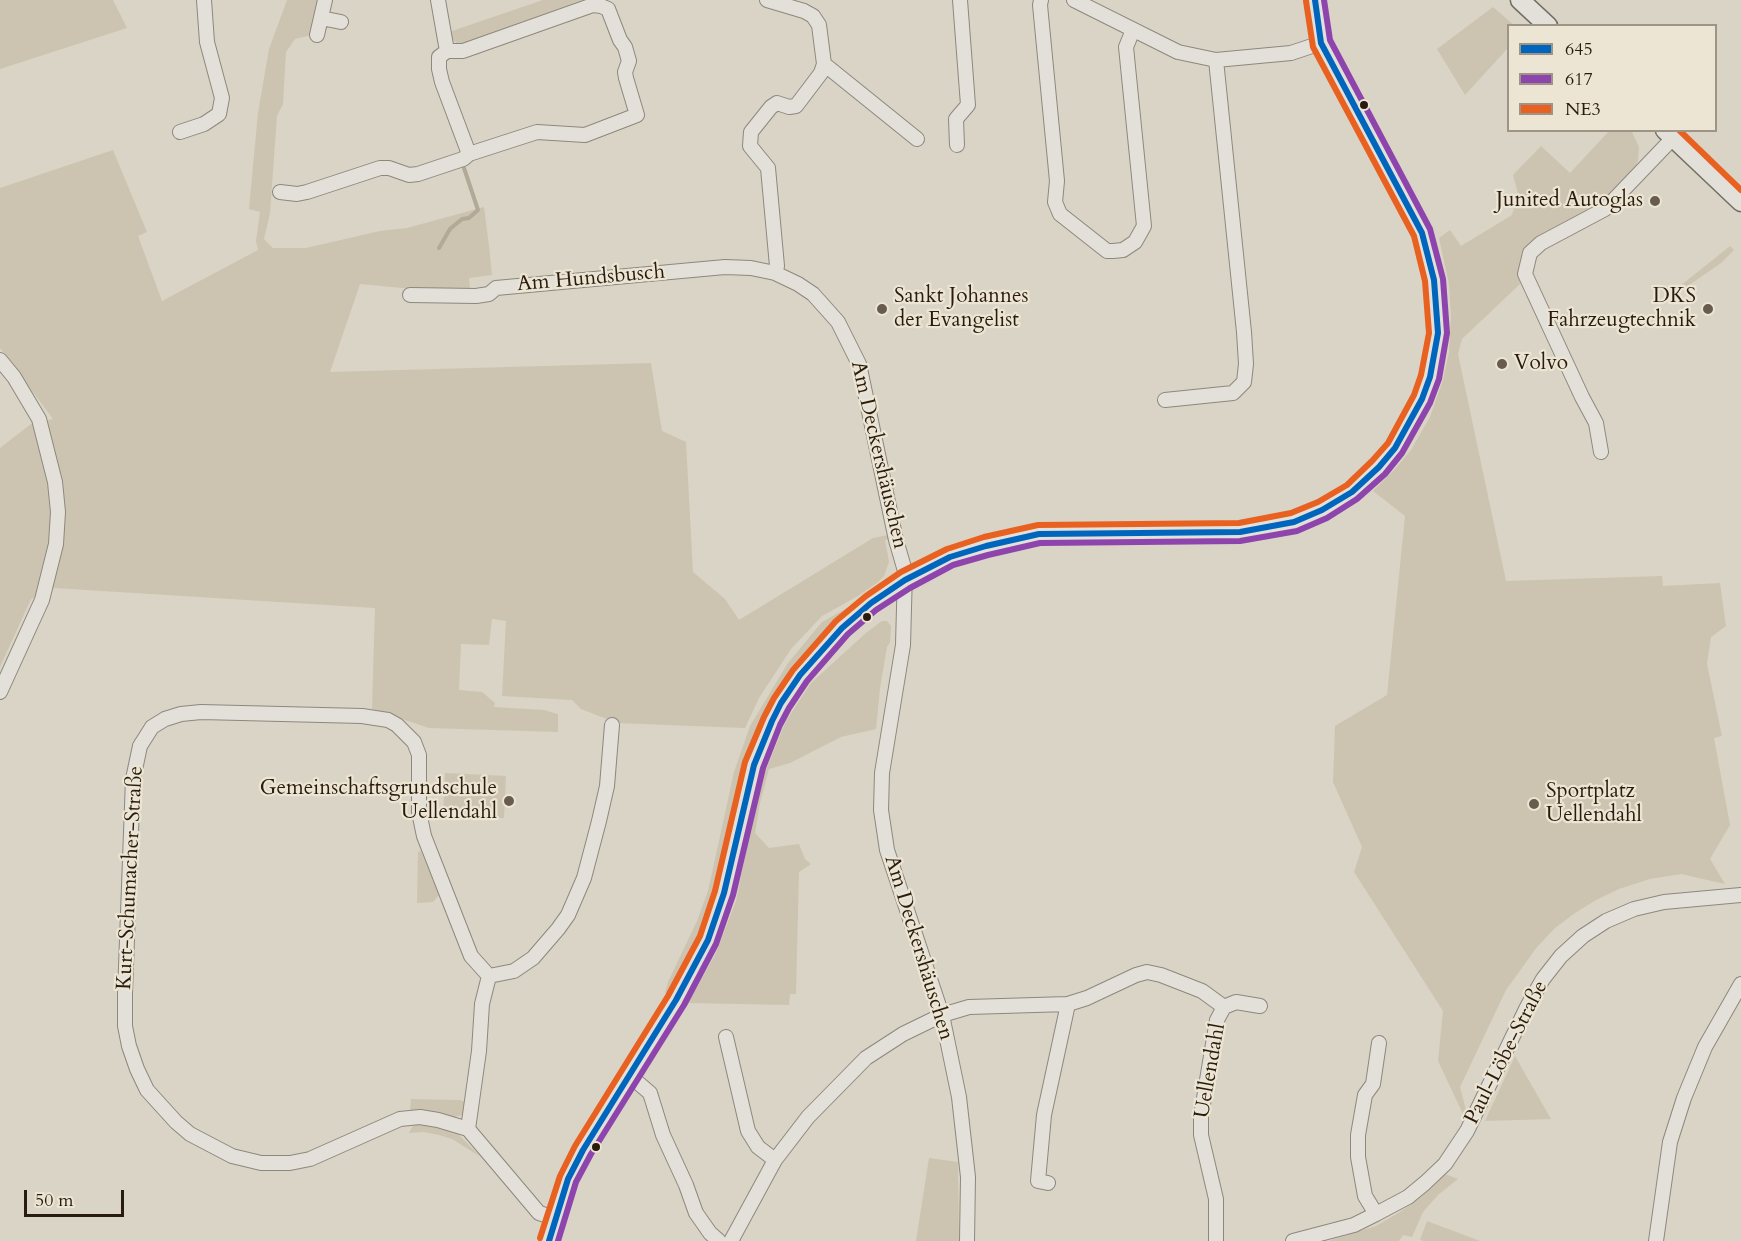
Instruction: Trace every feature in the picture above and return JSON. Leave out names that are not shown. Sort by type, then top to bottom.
[{"type":"street","points":[[180,132],[204,124],[219,114],[222,98],[207,42],[204,0]]},
{"type":"street","points":[[317,35],[326,0]]},
{"type":"street","points":[[438,0],[447,51]]},
{"type":"street","points":[[767,0],[812,12],[819,25],[824,64],[821,73],[796,106],[789,107],[777,103],[751,132],[750,146],[768,168],[777,266],[775,273]]},
{"type":"street","points":[[957,145],[956,119],[968,105],[960,0]]},
{"type":"street","points":[[1041,0],[1057,180],[1055,202],[1060,214],[1107,251],[1123,250],[1135,242],[1144,226],[1126,47],[1133,30]]},
{"type":"street","points":[[1074,0],[1178,51],[1216,60],[1291,53],[1321,43]]},
{"type":"street","points":[[550,1241],[568,1179],[583,1150],[680,992],[708,940],[724,893],[754,765],[781,703],[800,675],[842,628],[871,603],[905,580],[950,557],[986,546],[1039,534],[1240,532],[1294,522],[1322,510],[1352,492],[1379,467],[1395,448],[1422,399],[1430,377],[1438,333],[1434,280],[1422,233],[1321,43],[1316,0]]},
{"type":"street","points":[[1520,0],[1546,24]]},
{"type":"street","points":[[280,192],[297,194],[307,192],[380,168],[389,168],[409,175],[418,174],[463,159],[469,153],[537,132],[585,135],[634,117],[637,112],[625,72],[629,61],[608,9],[597,5],[585,7],[463,51],[447,51],[439,57],[439,69],[469,153]]},
{"type":"street","points":[[321,18],[341,22]]},
{"type":"street","points":[[1165,400],[1233,393],[1244,382],[1246,364],[1244,332],[1216,60]]},
{"type":"street","points":[[824,64],[917,139]]},
{"type":"street","points":[[1601,452],[1596,423],[1525,274],[1530,253],[1540,243],[1605,209],[1617,198],[1669,134],[1741,202]]},
{"type":"street","name":"Am Hundsbusch","points":[[410,295],[476,296],[489,294],[496,288],[725,267],[751,268],[775,273]]},
{"type":"street","name":"Am Deckershäuschen","points":[[775,273],[813,294],[838,322],[856,355],[881,462],[896,540],[905,571],[903,645],[882,773],[881,810],[887,850],[942,1015],[959,1097],[968,1177],[967,1241]]},
{"type":"street","points":[[0,360],[14,377],[39,419],[55,482],[58,512],[56,544],[42,600],[0,692]]},
{"type":"street","name":"Kurt-Schumacher-Straße","points":[[468,1129],[420,1117],[400,1119],[310,1159],[290,1163],[261,1163],[232,1156],[190,1134],[147,1090],[133,1057],[125,1026],[132,779],[135,761],[146,735],[152,727],[165,719],[201,711],[362,716],[388,720],[397,725],[414,742],[418,755],[419,812],[423,836],[471,956],[489,976]]},
{"type":"street","points":[[555,1218],[539,1213],[468,1129],[479,1051],[482,1004],[489,976],[514,970],[533,958],[558,930],[571,908],[586,870],[605,798],[612,725]]},
{"type":"street","name":"Paul-Löbe-Straße","points":[[1376,1214],[1408,1197],[1445,1164],[1467,1131],[1543,979],[1561,956],[1583,936],[1606,921],[1644,907],[1681,899],[1741,895]]},
{"type":"street","name":"Uellendahl","points":[[731,1241],[775,1160],[808,1117],[866,1058],[903,1034],[942,1015],[969,1007],[1068,1004],[1147,972],[1202,991],[1224,1007]]},
{"type":"street","points":[[1656,1241],[1670,1142],[1684,1098],[1705,1047],[1741,984]]},
{"type":"street","name":"Uellendahl","points":[[1216,1241],[1216,1199],[1201,1135],[1201,1116],[1217,1020],[1224,1007],[1236,1002],[1260,1006]]},
{"type":"street","points":[[1048,1183],[1038,1181],[1044,1115],[1068,1004]]},
{"type":"street","points":[[726,1037],[748,1131],[758,1147],[775,1160]]},
{"type":"street","points":[[1293,1241],[1354,1225],[1376,1214],[1365,1196],[1358,1157],[1358,1135],[1365,1095],[1373,1084],[1380,1042]]},
{"type":"street","points":[[629,1075],[650,1093],[663,1135],[696,1213],[710,1233],[719,1241]]},
{"type":"shaded area","points":[[0,0],[113,0],[127,28],[0,69]]},
{"type":"shaded area","points":[[287,0],[321,0],[312,35],[295,39],[286,52],[283,104],[277,116],[270,213],[264,239],[273,248],[306,248],[380,231],[407,228],[484,207],[489,246],[492,275],[469,278],[470,291],[424,290],[360,284],[330,372],[651,363],[662,431],[686,442],[693,572],[725,599],[739,620],[873,538],[888,535],[889,539],[885,540],[889,562],[884,576],[858,596],[822,616],[791,649],[759,698],[745,728],[617,723],[581,709],[572,700],[502,696],[506,621],[492,619],[489,645],[461,644],[459,690],[482,692],[495,703],[494,707],[544,710],[558,714],[558,732],[429,728],[372,709],[375,608],[54,588],[31,599],[0,667],[0,448],[31,424],[53,419],[0,348],[0,188],[113,150],[147,232],[138,236],[162,301],[258,250],[256,241],[260,212],[249,209],[258,113],[269,49]]},
{"type":"shaded area","points":[[543,0],[595,0],[465,45],[459,45],[451,38],[449,32]]},
{"type":"shaded area","points":[[1493,7],[1513,24],[1507,24],[1507,49],[1465,95],[1437,49]]},
{"type":"shaded area","name":"Sportplatz Uellendahl","points":[[1608,132],[1632,132],[1639,147],[1635,167],[1600,203],[1529,243],[1519,265],[1520,284],[1462,339],[1458,354],[1506,581],[1662,576],[1663,586],[1720,583],[1726,626],[1711,637],[1707,664],[1722,736],[1714,738],[1730,825],[1710,859],[1725,884],[1681,874],[1650,879],[1619,889],[1596,900],[1555,928],[1537,947],[1506,990],[1460,1087],[1466,1110],[1463,1114],[1438,1061],[1443,1011],[1354,872],[1362,847],[1333,782],[1335,726],[1387,695],[1405,516],[1373,491],[1411,450],[1430,417],[1443,380],[1449,352],[1451,316],[1449,284],[1439,238],[1450,230],[1461,246],[1512,215],[1518,194],[1513,175],[1541,146],[1570,173]]},
{"type":"shaded area","points":[[1730,246],[1734,250],[1721,263],[1672,297],[1670,294]]},
{"type":"shaded area","points":[[851,608],[796,667],[744,768],[715,900],[701,938],[672,992],[665,993],[708,891],[734,772],[750,726],[788,663],[822,622]]},
{"type":"shaded area","points":[[882,621],[887,621],[891,626],[890,642],[887,647],[880,688],[876,729],[841,737],[790,763],[769,769],[760,803],[755,833],[769,848],[799,844],[805,859],[811,864],[799,872],[796,994],[790,994],[789,1005],[688,1003],[715,955],[736,901],[760,784],[786,721],[811,683]]},
{"type":"shaded area","points":[[445,773],[506,776],[504,818],[443,816]]},
{"type":"shaded area","points":[[421,851],[439,895],[433,902],[417,903],[418,852]]},
{"type":"shaded area","points":[[1515,1056],[1551,1119],[1485,1121]]},
{"type":"shaded area","points":[[411,1099],[460,1100],[465,1102],[466,1111],[455,1117],[410,1111]]},
{"type":"shaded area","points":[[415,1122],[441,1126],[456,1132],[481,1157],[452,1139],[424,1132],[409,1133]]},
{"type":"shaded area","points":[[929,1158],[958,1162],[959,1241],[916,1241]]},
{"type":"shaded area","points":[[1445,1174],[1458,1179],[1438,1195],[1423,1212],[1412,1237],[1403,1235],[1399,1241],[1328,1241],[1376,1226],[1421,1197]]},
{"type":"shaded area","points":[[1427,1221],[1480,1241],[1420,1240]]},
{"type":"waterway","points":[[439,248],[450,229],[478,210],[464,168]]},
{"type":"transit line","name":"645","points":[[549,1241],[568,1179],[583,1150],[676,1000],[708,940],[724,893],[754,765],[772,721],[800,675],[842,628],[871,603],[905,580],[950,557],[986,546],[1039,534],[1240,532],[1294,522],[1322,510],[1352,492],[1379,467],[1395,448],[1422,399],[1430,377],[1438,333],[1434,280],[1422,233],[1321,43],[1315,0]]},
{"type":"transit line","name":"617","points":[[558,1241],[576,1182],[684,1005],[716,944],[733,895],[763,768],[780,725],[807,681],[848,634],[876,610],[910,588],[953,565],[1040,543],[1240,541],[1297,531],[1327,518],[1357,499],[1385,474],[1402,453],[1430,403],[1439,379],[1447,333],[1443,279],[1430,229],[1330,40],[1324,0]]},
{"type":"transit line","name":"NE3","points":[[540,1238],[560,1176],[575,1146],[668,996],[700,936],[715,891],[745,762],[764,717],[793,670],[836,621],[866,596],[901,572],[947,549],[984,537],[1038,525],[1239,523],[1291,513],[1318,502],[1347,485],[1388,443],[1414,395],[1421,375],[1429,333],[1425,281],[1414,236],[1313,47],[1306,1]]},
{"type":"transit line","name":"NE3","points":[[1681,132],[1741,190]]},
{"type":"place","name":"Junited Autoglas","points":[[1655,201]]},
{"type":"place","name":"Sankt Johannes der Evangelist","points":[[882,309]]},
{"type":"place","name":"DKS Fahrzeugtechnik","points":[[1708,309]]},
{"type":"place","name":"Volvo","points":[[1502,364]]},
{"type":"place","name":"Gemeinschaftsgrundschule Uellendahl","points":[[509,801]]},
{"type":"place","name":"Sportplatz Uellendahl","points":[[1534,804]]}]
